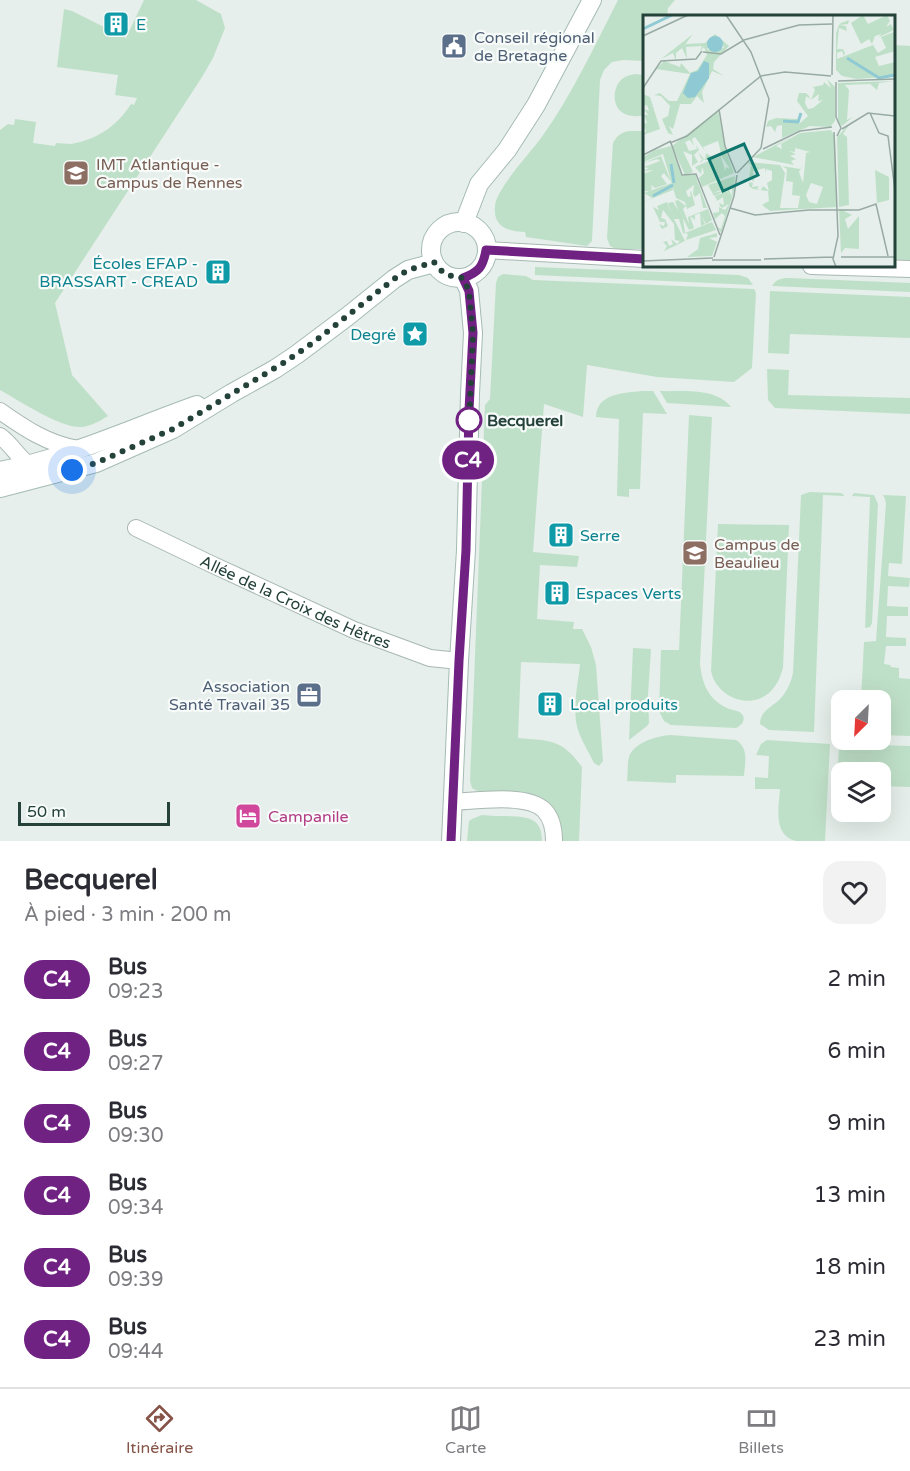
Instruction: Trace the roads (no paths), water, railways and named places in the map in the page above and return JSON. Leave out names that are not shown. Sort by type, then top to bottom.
[{"type":"main road","points":[[464,223],[479,184],[507,150],[536,105],[592,0]]},
{"type":"main road","points":[[464,223],[477,229],[482,235],[486,250],[481,267],[463,278],[453,278],[444,274],[438,269],[431,255],[434,239],[439,231],[450,224],[464,223]]},
{"type":"main road","points":[[0,488],[96,463],[173,429],[305,349],[408,270],[434,262]]},
{"type":"main road","points":[[451,841],[466,550],[473,333],[469,291],[463,278]]},
{"type":"main road","points":[[0,471],[28,465],[78,449],[232,393]]},
{"type":"street","points":[[486,250],[643,259]]},
{"type":"street","points":[[844,267],[910,269]]},
{"type":"street","points":[[0,411],[55,444],[78,449]]},
{"type":"street","points":[[0,481],[18,476],[33,456],[34,440],[27,429]]},
{"type":"street","points":[[0,436],[28,465],[37,470],[56,474]]},
{"type":"street","points":[[0,445],[0,451]]},
{"type":"street","name":"Allée de la Croix des Hêtres","points":[[136,528],[354,630],[430,658],[459,661]]},
{"type":"street","points":[[452,802],[522,800],[543,809],[554,829],[554,841]]},
{"type":"place","name":"E","points":[[116,24]]},
{"type":"place","name":"Conseil régional de Bretagne","points":[[454,46]]},
{"type":"place","name":"IMT Atlantique - Campus de Rennes","points":[[76,173]]},
{"type":"place","name":"Écoles EFAP - BRASSART - CREAD","points":[[218,272]]},
{"type":"place","name":"Degré","points":[[415,334]]},
{"type":"place","name":"Becquerel","points":[[469,420]]},
{"type":"place","name":"Serre","points":[[561,535]]},
{"type":"place","name":"Campus de Beaulieu","points":[[695,553]]},
{"type":"place","name":"Espaces Verts","points":[[557,593]]},
{"type":"place","name":"Association Santé Travail 35","points":[[309,695]]},
{"type":"place","name":"Local produits","points":[[550,704]]},
{"type":"place","name":"Campanile","points":[[248,816]]}]
